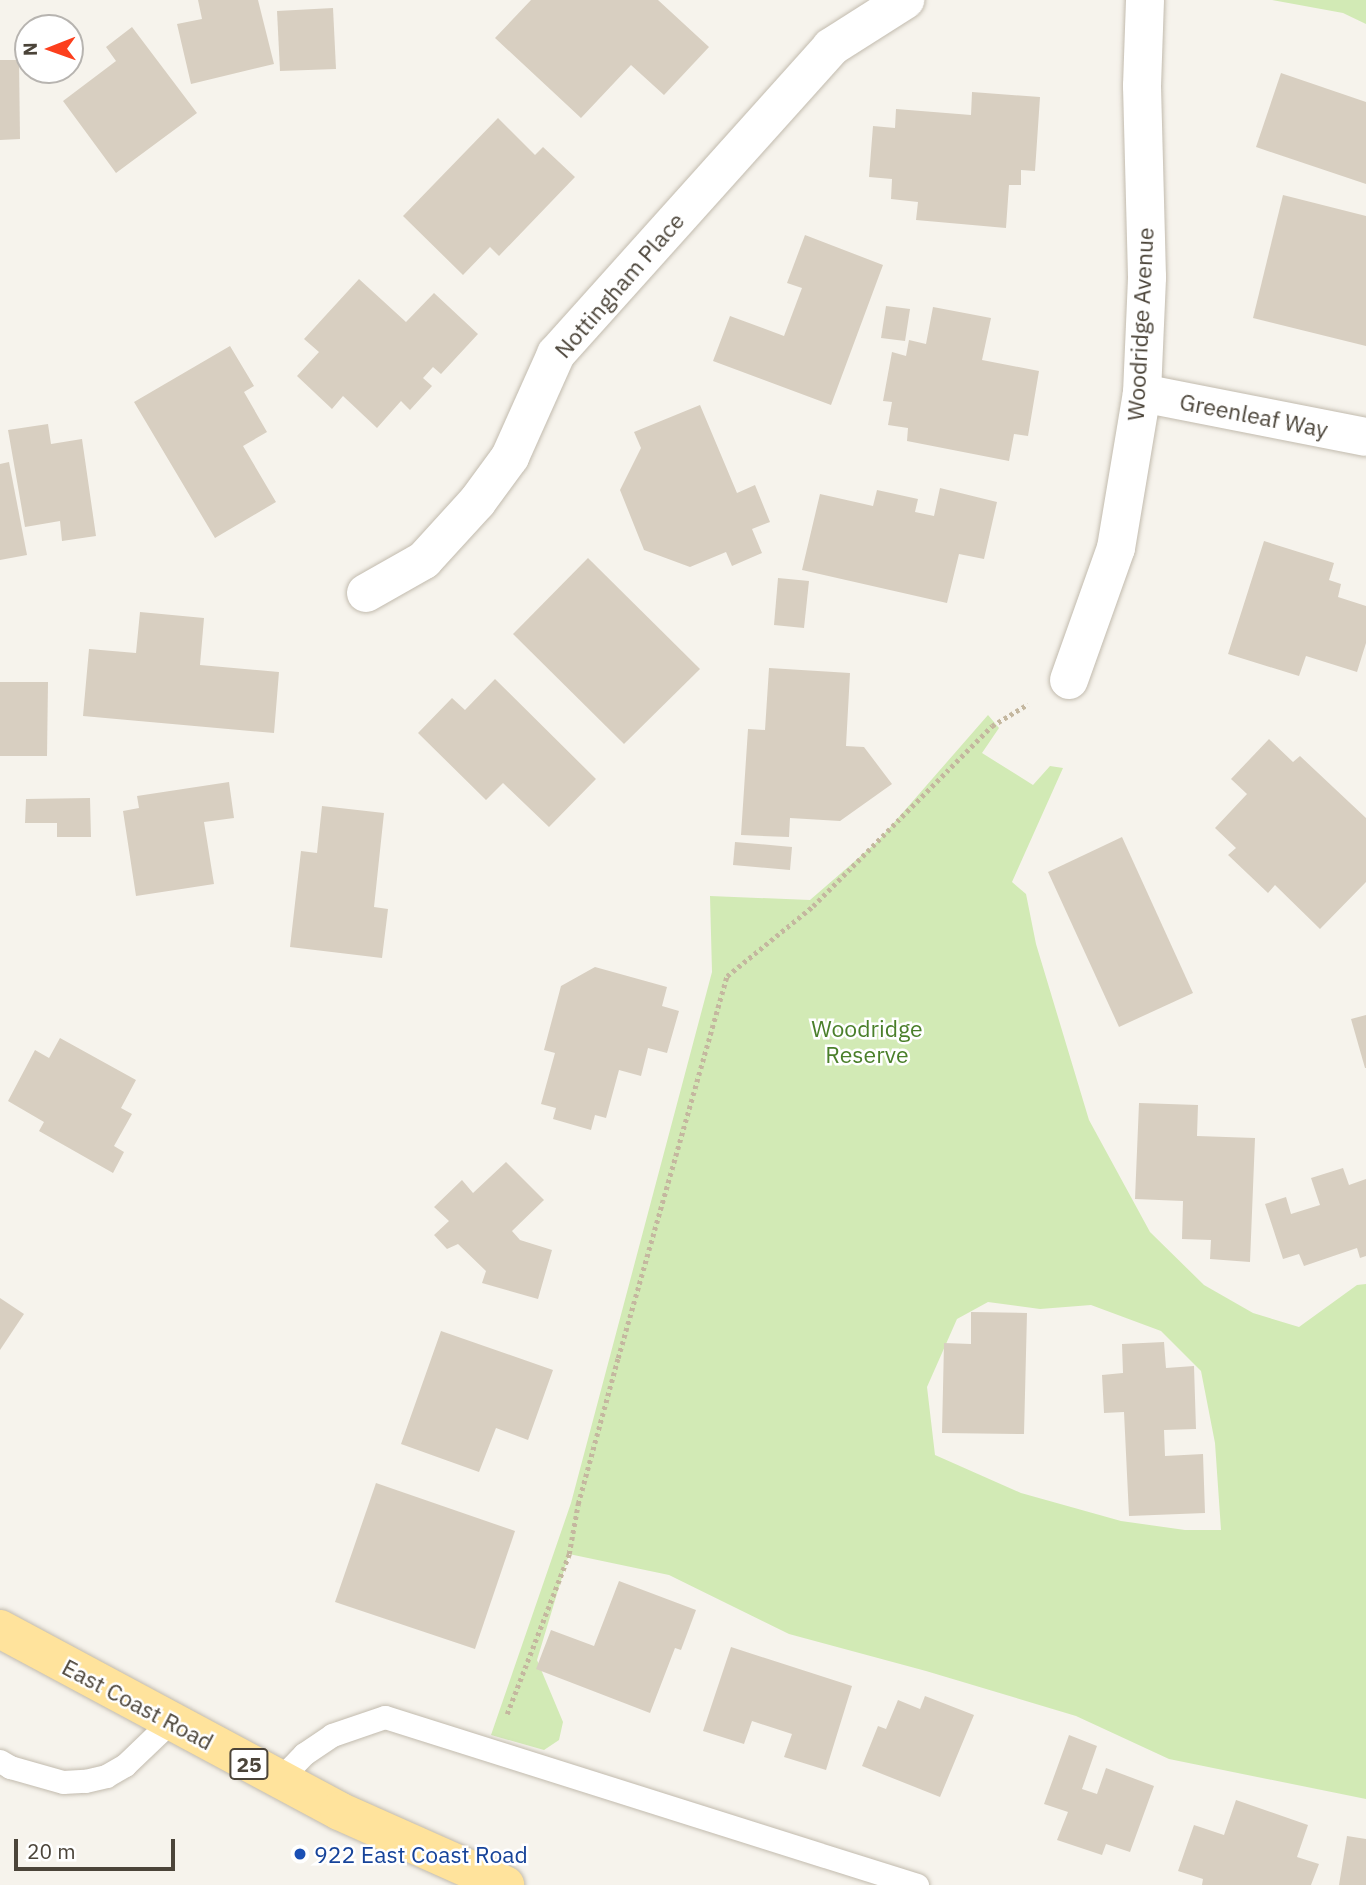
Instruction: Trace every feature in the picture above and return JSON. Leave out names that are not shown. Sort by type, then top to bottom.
[{"type":"main road","name":"East Coast Road","points":[[0,1629],[279,1780],[387,1834],[505,1885]]},
{"type":"street","name":"Nottingham Place","points":[[366,593],[424,560],[477,502],[510,457],[556,354],[831,47],[905,0]]},
{"type":"street","name":"Woodridge Avenue","points":[[1069,680],[1116,548],[1142,393],[1147,277],[1142,86],[1145,0]]},
{"type":"street","name":"Greenleaf Way","points":[[1142,393],[1366,437]]},
{"type":"lane","points":[[279,1780],[304,1754],[332,1735],[385,1717],[917,1885]]},
{"type":"lane","points":[[0,1761],[10,1767],[64,1782],[85,1781],[106,1776],[125,1765],[170,1722]]},
{"type":"path","points":[[493,1751],[569,1554],[578,1504],[727,976],[813,906],[992,726],[1069,680]]},
{"type":"green space","points":[[1272,0],[1366,0],[1366,24],[1343,13]]},
{"type":"green space","name":"Woodridge Reserve","points":[[988,715],[999,728],[982,753],[1033,785],[1050,766],[1063,768],[1012,882],[1026,894],[1036,944],[1089,1120],[1150,1232],[1204,1285],[1253,1313],[1299,1327],[1357,1285],[1366,1284],[1366,1799],[1169,1759],[1076,1716],[789,1634],[669,1575],[569,1554],[537,1660],[563,1722],[559,1740],[544,1750],[491,1735],[571,1503],[712,972],[710,896],[810,900],[878,841]],"holes":[[[988,1302],[1040,1309],[1091,1305],[1161,1331],[1201,1371],[1215,1443],[1221,1530],[1185,1530],[1121,1521],[1021,1493],[935,1455],[927,1387],[957,1319]]]},
{"type":"building","points":[[198,0],[258,0],[274,64],[191,84],[177,24],[202,19]]},
{"type":"building","points":[[531,0],[658,0],[709,47],[664,95],[631,65],[581,118],[495,38]]},
{"type":"building","points":[[333,8],[336,69],[280,71],[277,11]]},
{"type":"building","points":[[132,27],[197,113],[116,173],[63,101],[116,61],[106,47]]},
{"type":"building","points":[[0,60],[14,60],[14,84],[19,84],[20,139],[0,140]]},
{"type":"building","points":[[1281,73],[1366,102],[1366,184],[1256,147]]},
{"type":"building","points":[[972,92],[1040,97],[1035,171],[1021,170],[1021,185],[1009,185],[1006,228],[916,220],[918,202],[891,199],[892,179],[869,177],[873,126],[895,128],[896,109],[971,115]]},
{"type":"building","points":[[498,118],[535,155],[543,147],[575,177],[499,256],[490,247],[463,275],[403,216]]},
{"type":"building","points":[[1283,195],[1366,216],[1366,346],[1253,318]]},
{"type":"building","points":[[805,235],[883,265],[831,405],[713,361],[730,316],[784,336],[802,288],[787,283]]},
{"type":"building","points":[[359,279],[406,322],[434,293],[478,334],[441,374],[433,367],[423,378],[432,386],[410,410],[401,401],[377,428],[343,396],[332,409],[297,376],[319,352],[304,339]]},
{"type":"building","points":[[886,306],[910,309],[905,341],[881,338]]},
{"type":"building","points":[[933,307],[991,318],[982,360],[1039,371],[1028,436],[1014,434],[1009,461],[907,441],[908,428],[888,425],[892,402],[883,401],[892,352],[906,356],[909,340],[926,344]]},
{"type":"building","points":[[230,346],[254,386],[244,392],[267,432],[243,446],[276,502],[215,538],[134,402]]},
{"type":"building","points":[[700,405],[737,493],[755,485],[770,522],[752,529],[762,553],[732,566],[726,552],[690,567],[644,550],[620,490],[641,448],[634,432]]},
{"type":"building","points":[[48,424],[51,444],[82,439],[96,536],[62,541],[60,521],[25,527],[8,430]]},
{"type":"building","points":[[9,462],[27,555],[0,560],[0,464]]},
{"type":"building","points":[[940,488],[997,502],[984,559],[959,554],[947,603],[802,570],[820,494],[873,506],[877,490],[918,499],[915,512],[934,516]]},
{"type":"building","points":[[1264,541],[1334,563],[1329,580],[1341,584],[1338,597],[1366,606],[1366,643],[1357,672],[1306,656],[1299,676],[1228,654]]},
{"type":"building","points":[[588,558],[700,669],[624,744],[513,634]]},
{"type":"building","points":[[778,578],[809,581],[804,628],[774,625]]},
{"type":"building","points":[[140,612],[204,618],[200,665],[279,672],[274,733],[83,716],[89,649],[136,653]]},
{"type":"building","points":[[769,668],[850,673],[846,746],[864,747],[892,784],[840,821],[790,818],[789,837],[741,835],[748,729],[765,730]]},
{"type":"building","points":[[495,679],[596,779],[549,827],[503,783],[486,800],[418,733],[452,698],[465,710]]},
{"type":"building","points":[[0,682],[48,682],[47,756],[0,756]]},
{"type":"building","points":[[1269,739],[1293,762],[1300,756],[1366,818],[1366,882],[1320,929],[1275,885],[1268,893],[1228,855],[1236,848],[1215,828],[1247,794],[1231,779]]},
{"type":"building","points":[[229,782],[234,818],[204,822],[214,884],[136,896],[123,811],[139,808],[137,796]]},
{"type":"building","points":[[90,798],[91,837],[57,837],[57,823],[25,823],[26,799]]},
{"type":"building","points":[[322,806],[384,813],[374,907],[388,909],[382,958],[290,947],[301,851],[317,853]]},
{"type":"building","points":[[1122,837],[1193,993],[1119,1027],[1048,872]]},
{"type":"building","points":[[735,842],[792,847],[790,870],[733,865]]},
{"type":"building","points":[[595,967],[667,987],[662,1006],[679,1011],[667,1053],[648,1048],[641,1076],[619,1070],[606,1118],[595,1115],[591,1130],[553,1119],[556,1108],[541,1104],[555,1053],[544,1050],[561,986]]},
{"type":"building","points":[[1366,1015],[1366,1068],[1365,1068],[1351,1019]]},
{"type":"building","points":[[60,1038],[136,1080],[121,1108],[132,1114],[114,1146],[124,1152],[113,1173],[39,1131],[44,1122],[8,1101],[35,1050],[49,1058]]},
{"type":"building","points":[[1139,1103],[1198,1105],[1197,1136],[1255,1138],[1250,1262],[1210,1259],[1211,1240],[1182,1239],[1183,1201],[1135,1199]]},
{"type":"building","points":[[506,1162],[544,1200],[512,1231],[520,1240],[552,1250],[538,1299],[482,1283],[486,1271],[458,1244],[447,1249],[434,1235],[449,1221],[434,1207],[462,1180],[473,1193]]},
{"type":"building","points":[[1343,1168],[1349,1185],[1366,1179],[1366,1256],[1360,1258],[1357,1248],[1304,1266],[1299,1254],[1283,1259],[1265,1204],[1286,1197],[1291,1214],[1320,1205],[1311,1178]]},
{"type":"building","points":[[0,1298],[24,1314],[0,1350]]},
{"type":"building","points":[[971,1312],[1027,1313],[1024,1434],[942,1433],[944,1343],[971,1344]]},
{"type":"building","points":[[441,1331],[553,1370],[528,1440],[496,1428],[479,1472],[401,1444]]},
{"type":"building","points":[[1164,1342],[1166,1368],[1194,1366],[1196,1429],[1164,1430],[1165,1456],[1203,1454],[1205,1513],[1129,1516],[1124,1412],[1104,1413],[1102,1375],[1123,1373],[1122,1344]]},
{"type":"building","points":[[376,1483],[515,1531],[475,1649],[335,1602]]},
{"type":"building","points":[[619,1581],[696,1610],[681,1650],[675,1648],[650,1713],[536,1669],[551,1630],[594,1646]]},
{"type":"building","points":[[731,1647],[852,1686],[826,1770],[784,1757],[792,1734],[752,1721],[744,1744],[703,1731]]},
{"type":"building","points":[[925,1696],[974,1715],[940,1797],[862,1766],[878,1726],[886,1729],[898,1700],[920,1709]]},
{"type":"building","points":[[1069,1735],[1097,1746],[1082,1789],[1097,1794],[1106,1768],[1154,1786],[1130,1852],[1106,1844],[1102,1855],[1057,1840],[1068,1812],[1044,1804]]},
{"type":"building","points":[[1236,1800],[1308,1825],[1297,1857],[1319,1864],[1311,1885],[1202,1885],[1203,1879],[1178,1871],[1194,1825],[1224,1835]]},
{"type":"building","points":[[1347,1836],[1366,1839],[1366,1885],[1339,1885]]},
{"type":"place","name":"922 East Coast Road","points":[[300,1854]]}]
